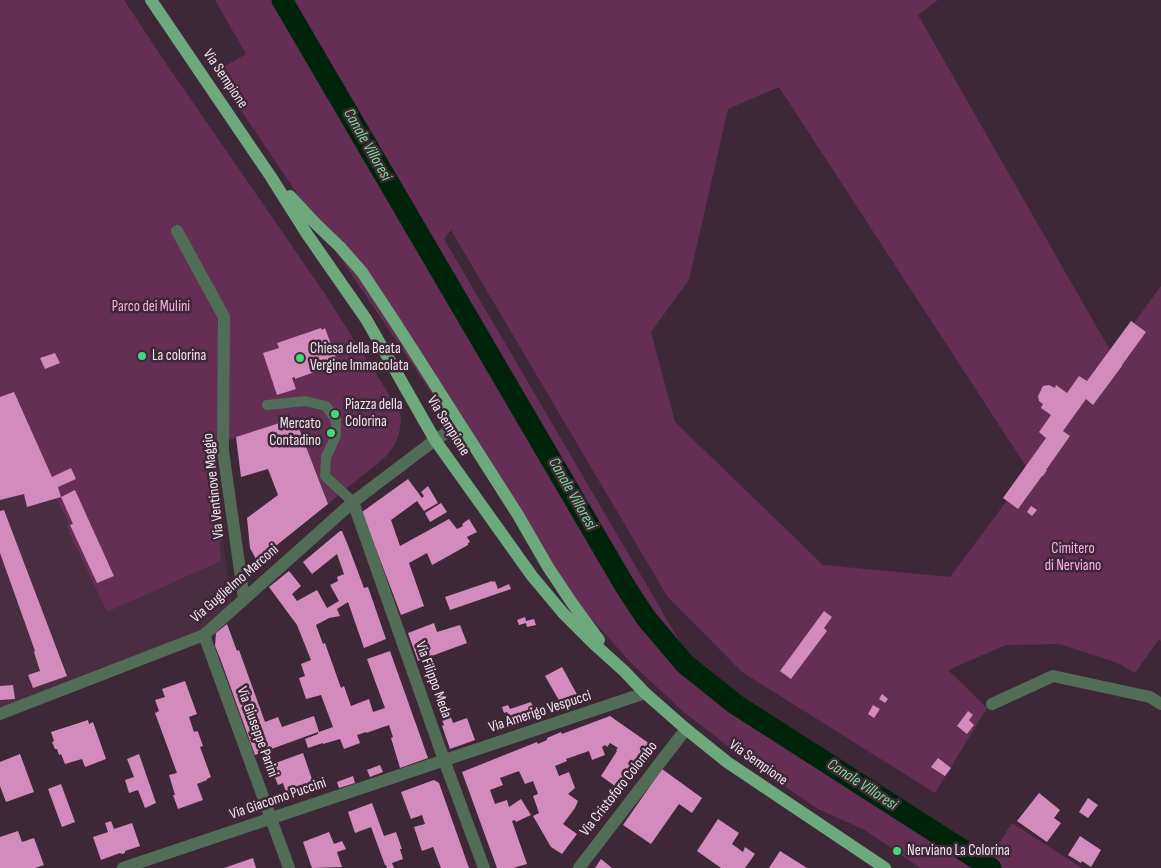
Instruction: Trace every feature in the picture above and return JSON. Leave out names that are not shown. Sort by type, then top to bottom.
[{"type":"main road","name":"Via Sempione","points":[[151,0],[366,319],[435,440],[532,576],[563,613],[624,671]]},
{"type":"main road","name":"Via Sempione","points":[[271,177],[362,272],[518,515],[572,603],[624,671],[645,694],[686,730],[727,762],[885,868]]},
{"type":"street","name":"Via Ventinove Maggio","points":[[177,231],[224,316],[223,451],[244,599]]},
{"type":"street","name":"Via Guglielmo Marconi","points":[[0,714],[204,635],[353,502],[435,440],[460,424]]},
{"type":"street","name":"Via Filippo Meda","points":[[353,502],[484,868]]},
{"type":"street","name":"Via Giuseppe Parini","points":[[204,635],[288,868]]},
{"type":"street","points":[[992,704],[1053,676],[1150,697],[1161,704]]},
{"type":"street","name":"Via Amerigo Vespucci","points":[[444,760],[645,694]]},
{"type":"street","name":"Via Cristoforo Colombo","points":[[578,868],[686,730]]},
{"type":"street","name":"Via Giacomo Puccini","points":[[123,868],[444,760]]},
{"type":"lane","points":[[267,405],[305,401],[326,406],[336,420],[336,436],[326,457],[325,476],[353,502]]},
{"type":"shaded area","points":[[0,157],[207,434],[232,604],[201,634],[0,711]]},
{"type":"green space","name":"Parco dei Mulini","points":[[0,0],[124,0],[323,291],[399,410],[401,420],[399,434],[394,446],[385,457],[328,504],[295,418],[210,446],[221,561],[107,612],[70,534],[67,526],[69,524],[56,498],[0,400]]},
{"type":"green space","name":"Cimitero di Nerviano","points":[[215,0],[938,0],[918,15],[1111,352],[1161,286],[1161,641],[1159,639],[1135,673],[1118,663],[1060,644],[1006,645],[948,670],[987,708],[935,793],[742,672],[667,596],[451,230],[444,239],[707,688],[813,760],[979,868],[920,868],[865,830],[818,809],[738,754],[685,713],[632,664],[590,617],[566,586],[466,444],[215,72],[246,54]],"holes":[[[779,87],[1029,471],[950,577],[823,565],[675,422],[651,332],[689,280],[728,109]]]},
{"type":"green space","points":[[1012,823],[1082,868],[983,868]]},
{"type":"building","points":[[1131,321],[1146,332],[1093,405],[1086,399],[1063,431],[1070,436],[1018,509],[1003,498],[1046,438],[1039,432],[1051,415],[1041,408],[1043,404],[1039,401],[1038,396],[1043,386],[1049,385],[1055,388],[1056,385],[1067,393],[1079,376],[1087,381]]},
{"type":"building","name":"Chiesa della Beata Vergine Immacolata","points":[[321,328],[322,330],[325,328],[338,363],[295,379],[295,377],[292,378],[296,389],[277,395],[263,353],[279,348],[277,343]]},
{"type":"building","points":[[55,353],[60,363],[45,369],[40,358]]},
{"type":"building","points":[[14,392],[52,477],[71,468],[76,479],[58,487],[61,497],[27,507],[24,494],[0,500],[0,397]]},
{"type":"building","points":[[295,418],[328,504],[257,561],[250,548],[247,518],[278,495],[268,469],[241,477],[236,437]]},
{"type":"building","points":[[408,479],[422,498],[424,496],[421,492],[428,486],[438,503],[424,511],[417,501],[391,520],[400,546],[449,519],[457,529],[463,526],[462,524],[469,519],[477,532],[467,537],[470,542],[468,545],[432,565],[427,553],[409,563],[424,606],[401,615],[362,512]]},
{"type":"building","points":[[75,490],[114,576],[97,583],[70,525],[73,524],[61,497]]},
{"type":"building","points":[[441,503],[447,512],[430,522],[425,513]]},
{"type":"building","points":[[1031,506],[1037,510],[1032,516],[1027,512]]},
{"type":"building","points":[[4,510],[67,676],[33,688],[28,675],[40,671],[35,651],[0,553],[0,511]]},
{"type":"building","points":[[342,531],[364,588],[368,587],[386,639],[364,648],[348,602],[337,609],[340,616],[329,618],[316,625],[323,644],[325,643],[341,688],[344,686],[351,706],[369,699],[373,712],[385,708],[367,659],[390,651],[428,758],[400,768],[389,725],[357,735],[360,743],[344,749],[340,739],[308,748],[305,739],[318,734],[318,732],[255,755],[215,646],[216,633],[227,624],[237,651],[239,650],[265,722],[278,717],[282,727],[314,716],[319,732],[333,727],[321,695],[306,699],[299,678],[305,676],[301,664],[311,660],[297,625],[269,587],[289,571],[301,586],[292,594],[297,601],[317,590],[327,608],[339,601],[330,585],[338,581],[337,577],[344,574],[337,554],[312,574],[303,562]]},
{"type":"building","points":[[495,581],[498,589],[509,584],[511,589],[450,610],[445,597]]},
{"type":"building","points":[[824,611],[832,617],[824,628],[827,631],[791,679],[780,671]]},
{"type":"building","points":[[525,617],[526,621],[534,619],[536,625],[527,627],[526,623],[519,625],[517,620]]},
{"type":"building","points":[[434,623],[437,632],[460,625],[467,643],[418,661],[408,633]]},
{"type":"building","points":[[562,667],[579,698],[576,706],[564,709],[545,676]]},
{"type":"building","points":[[185,681],[197,714],[189,717],[194,732],[198,732],[203,746],[200,747],[211,777],[197,784],[203,800],[178,809],[169,775],[177,773],[155,713],[159,711],[155,700],[165,697],[162,689]]},
{"type":"building","points":[[13,685],[15,699],[0,700],[0,686]]},
{"type":"building","points":[[882,694],[888,699],[885,703],[879,699]]},
{"type":"building","points":[[531,702],[537,718],[512,727],[507,712],[504,713],[502,707],[508,705],[510,709]]},
{"type":"building","points":[[873,705],[880,709],[874,718],[868,714]]},
{"type":"building","points":[[968,711],[973,715],[969,720],[974,725],[967,734],[957,726]]},
{"type":"building","points":[[449,712],[453,723],[467,718],[475,740],[450,749],[440,715]]},
{"type":"building","points":[[610,716],[650,744],[617,791],[614,789],[615,786],[601,776],[618,748],[610,743],[607,747],[605,745],[602,747],[605,755],[592,760],[589,751],[566,759],[567,761],[555,766],[559,776],[569,772],[575,788],[568,794],[578,801],[563,824],[577,834],[562,854],[551,847],[533,816],[539,813],[533,796],[538,794],[533,781],[525,784],[519,771],[500,778],[503,785],[490,790],[495,804],[507,800],[509,807],[521,799],[531,815],[516,822],[515,820],[512,821],[527,864],[513,868],[497,868],[462,772],[537,742],[538,744],[561,732],[562,734]]},
{"type":"building","points":[[88,720],[89,724],[93,722],[106,759],[85,767],[82,759],[65,764],[61,754],[59,755],[57,749],[55,749],[51,732]]},
{"type":"building","points":[[303,753],[314,785],[287,795],[283,783],[278,785],[270,765]]},
{"type":"building","points":[[20,754],[34,792],[6,802],[0,786],[0,762]]},
{"type":"building","points":[[139,754],[156,803],[145,808],[138,790],[129,793],[125,780],[134,777],[127,759]]},
{"type":"building","points":[[938,758],[951,768],[945,776],[931,767]]},
{"type":"building","points":[[380,765],[383,772],[370,777],[367,770]]},
{"type":"building","points":[[662,769],[702,798],[692,813],[679,804],[651,844],[623,825]]},
{"type":"building","points":[[353,776],[355,783],[339,788],[337,782]]},
{"type":"building","points":[[434,780],[439,783],[469,868],[441,868],[433,847],[422,851],[414,827],[425,824],[422,815],[411,819],[401,792]]},
{"type":"building","points":[[61,784],[75,822],[62,827],[48,789]]},
{"type":"building","points":[[1039,793],[1060,810],[1054,818],[1061,823],[1047,842],[1017,821]]},
{"type":"building","points":[[1088,798],[1098,805],[1088,818],[1079,812]]},
{"type":"building","points":[[372,803],[384,836],[396,832],[402,849],[400,849],[403,859],[392,863],[394,868],[387,868],[385,865],[371,827],[355,833],[348,812]]},
{"type":"building","points":[[718,819],[739,833],[732,844],[743,852],[745,847],[755,854],[745,868],[721,868],[697,851]]},
{"type":"building","points":[[111,821],[114,829],[132,823],[140,846],[125,851],[125,853],[101,860],[93,837],[108,832],[105,823]]},
{"type":"building","points":[[18,831],[22,842],[34,838],[44,865],[35,868],[0,868],[0,837]]},
{"type":"building","points":[[329,832],[334,844],[342,841],[346,849],[337,852],[342,867],[312,868],[303,842]]},
{"type":"building","points":[[1080,836],[1101,850],[1091,867],[1068,855]]},
{"type":"building","points":[[780,851],[807,868],[769,868]]},
{"type":"building","points":[[253,858],[256,868],[224,868]]},
{"type":"building","points":[[601,859],[612,868],[595,868]]},
{"type":"waterway","name":"Canale Villoresi","points":[[282,0],[625,586],[646,618],[685,664],[735,704],[991,868]]},
{"type":"place","name":"La colorina","points":[[142,356]]},
{"type":"place","name":"Chiesa della Beata Vergine Immacolata","points":[[300,358]]},
{"type":"place","name":"Piazza della Colorina","points":[[335,414]]},
{"type":"place","name":"Mercato Contadino","points":[[331,433]]},
{"type":"place","name":"Nerviano La Colorina","points":[[897,851]]}]
